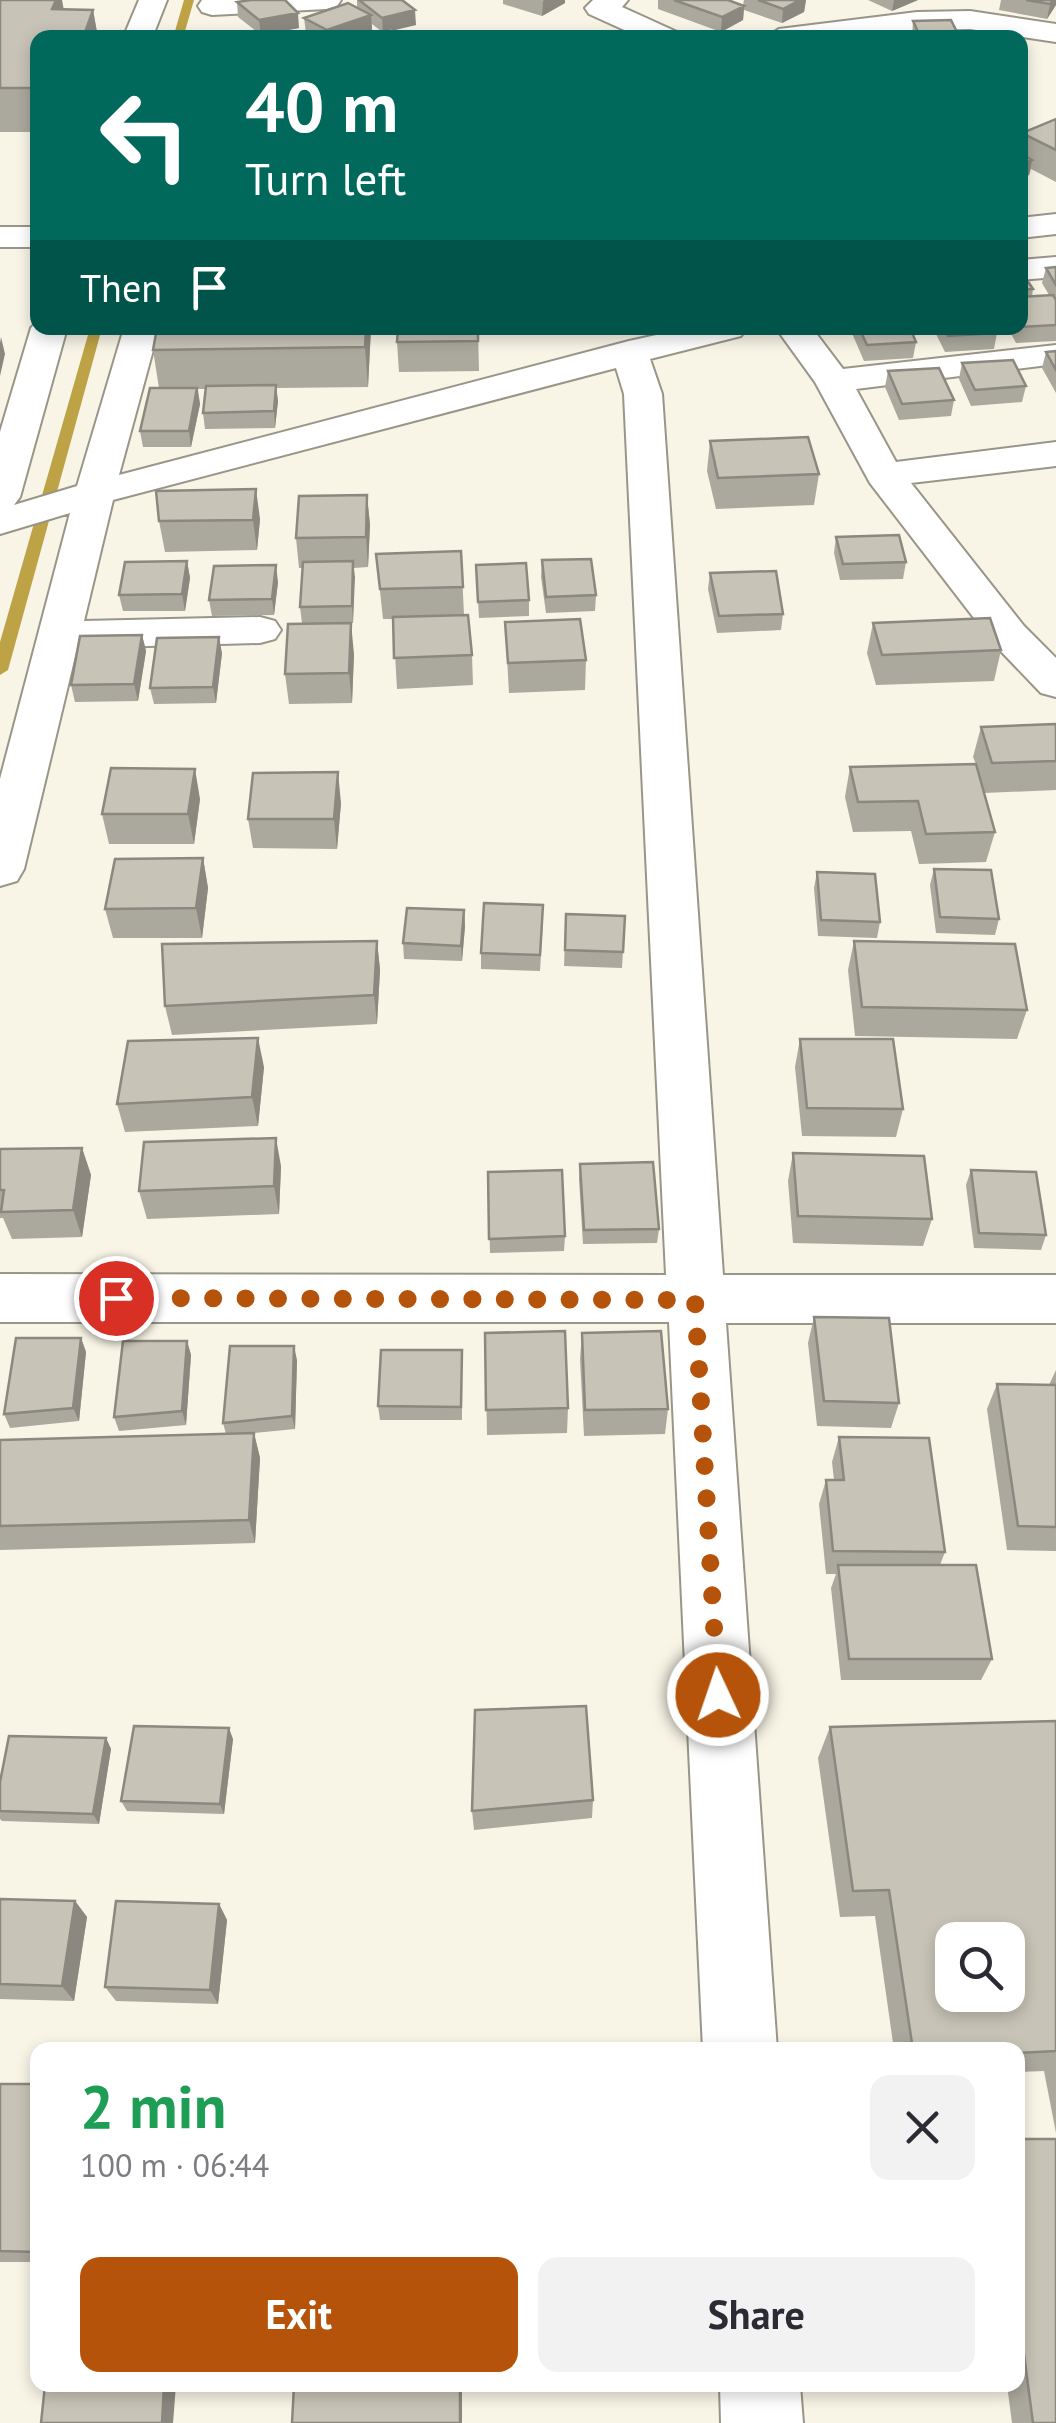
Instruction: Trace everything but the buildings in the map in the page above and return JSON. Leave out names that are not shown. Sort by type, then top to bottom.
[{"type":"street","points":[[140,30],[153,0]]},
{"type":"street","points":[[206,30],[213,3],[328,0]]},
{"type":"street","points":[[614,0],[599,8],[649,30]]},
{"type":"street","points":[[814,6],[876,27]]},
{"type":"street","points":[[849,30],[917,21],[970,20],[1056,32]]},
{"type":"street","points":[[1028,227],[1056,224]]},
{"type":"street","points":[[1028,240],[1056,236]]},
{"type":"street","points":[[0,237],[30,237]]},
{"type":"street","points":[[0,250],[30,250]]},
{"type":"street","points":[[1028,269],[1056,266]]},
{"type":"street","points":[[0,497],[47,335]]},
{"type":"street","points":[[0,869],[139,335]]},
{"type":"street","points":[[0,522],[95,493],[699,335]]},
{"type":"street","points":[[799,335],[833,380],[884,475],[1009,635],[1056,682]]},
{"type":"street","points":[[630,352],[643,394],[740,2042]]},
{"type":"street","points":[[833,380],[1048,354]]},
{"type":"street","points":[[884,475],[1056,454]]},
{"type":"street","points":[[58,635],[260,630]]},
{"type":"street","points":[[0,1298],[1056,1299]]},
{"type":"street","points":[[760,2392],[762,2423]]},
{"type":"waterway","points":[[180,30],[189,0]]},
{"type":"waterway","points":[[0,670],[94,335]]},
{"type":"route","points":[[116,1298],[695,1300],[718,1695]]}]
